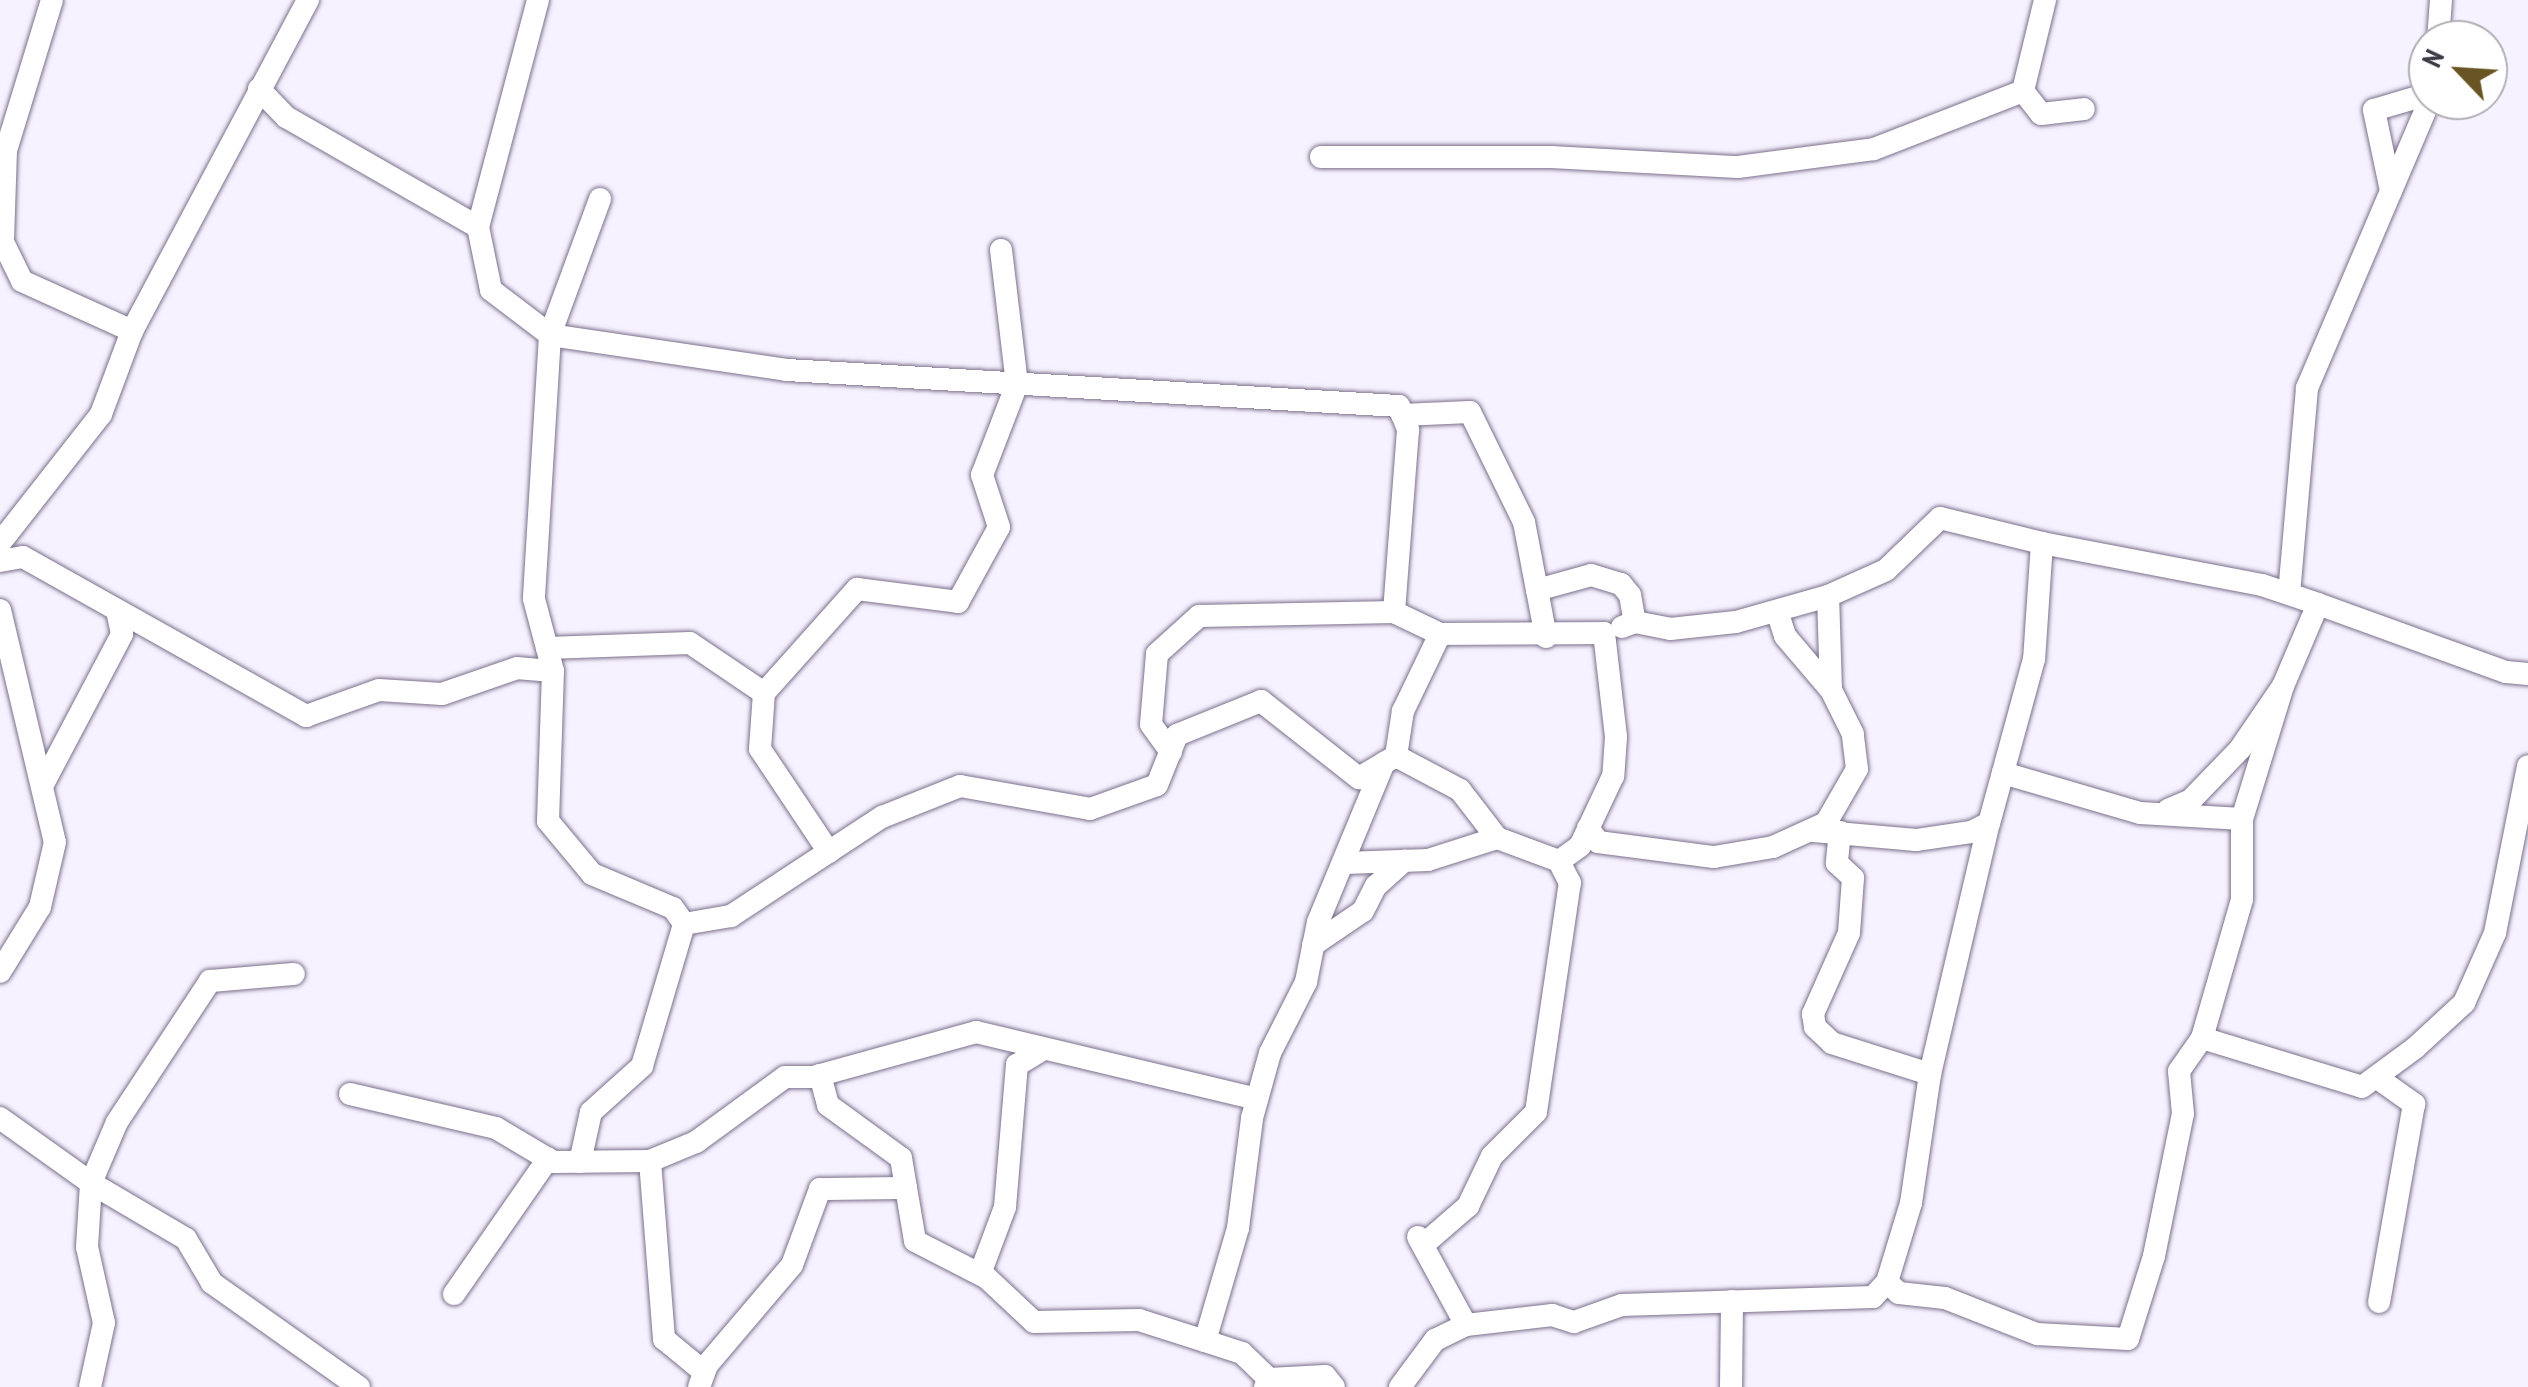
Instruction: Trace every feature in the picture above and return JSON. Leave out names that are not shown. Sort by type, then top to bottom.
[{"type":"street","points":[[52,0],[6,150],[3,242],[22,280],[132,331]]},
{"type":"street","points":[[0,543],[101,414],[132,331],[308,0]]},
{"type":"street","points":[[538,0],[478,228],[492,290],[550,335],[787,370],[1399,406],[1408,430],[1394,612]]},
{"type":"street","points":[[2023,91],[2044,0]]},
{"type":"street","points":[[259,89],[286,118],[478,228]]},
{"type":"street","points":[[2023,91],[2041,114],[2084,109]]},
{"type":"street","points":[[1321,157],[1552,157],[1738,167],[1874,148],[2023,91]]},
{"type":"street","points":[[2391,191],[2374,110],[2408,102]]},
{"type":"street","points":[[2289,594],[2307,388],[2420,120]]},
{"type":"street","points":[[600,199],[550,335],[534,599],[550,660],[548,821],[592,874],[673,908],[684,924]]},
{"type":"street","points":[[829,852],[760,749],[764,693],[857,589],[958,602],[999,527],[982,475],[1017,384],[1001,250]]},
{"type":"street","points":[[1402,415],[1470,412],[1524,522],[1546,636]]},
{"type":"street","points":[[1170,752],[1151,724],[1156,654],[1199,616],[1394,612],[1440,634],[1604,633],[1635,622],[1670,630],[1776,611],[1828,596],[1886,570],[1940,518],[2289,594],[2506,672],[2528,674]]},
{"type":"street","points":[[1400,1387],[1434,1340],[1466,1325],[1552,1315],[1574,1322],[1622,1305],[1860,1299],[1873,1297],[1887,1282],[1911,1203],[1930,1074],[1989,823],[2034,659],[2042,543]]},
{"type":"street","points":[[0,561],[23,557],[118,615],[306,716],[379,690],[442,694],[550,660],[690,643],[764,693]]},
{"type":"street","points":[[1537,590],[1591,574],[1621,584],[1635,622]]},
{"type":"street","points":[[1828,596],[1830,690]]},
{"type":"street","points":[[1887,1282],[1899,1294],[1945,1298],[2037,1334],[2128,1339],[2154,1256],[2183,1114],[2179,1071],[2202,1038],[2242,899],[2242,819],[2283,686],[2318,604]]},
{"type":"street","points":[[0,610],[56,842],[40,907],[0,972]]},
{"type":"street","points":[[1588,828],[1598,842],[1714,857],[1773,847],[1826,824],[1857,769],[1852,734],[1830,690],[1784,636],[1776,611]]},
{"type":"street","points":[[42,786],[122,634],[118,615]]},
{"type":"street","points":[[1558,861],[1580,846],[1614,776],[1616,737],[1604,633]]},
{"type":"street","points":[[1206,1342],[1238,1228],[1258,1099],[1270,1053],[1306,982],[1313,945],[1390,759],[1402,710],[1440,634]]},
{"type":"street","points":[[2163,812],[2204,787],[2240,749],[2283,686]]},
{"type":"street","points":[[684,924],[731,916],[882,817],[960,786],[1090,810],[1157,785],[1177,735],[1262,701],[1359,778],[1390,759]]},
{"type":"street","points":[[1390,759],[1460,790],[1497,838],[1558,861],[1570,882],[1536,1112],[1492,1156],[1468,1206],[1420,1241],[1466,1325]]},
{"type":"street","points":[[2202,1038],[2362,1087],[2376,1077],[2464,1003],[2495,934],[2528,766]]},
{"type":"street","points":[[2004,773],[2140,812],[2242,819]]},
{"type":"street","points":[[1813,831],[1916,840],[1971,832],[1989,823]]},
{"type":"street","points":[[1840,832],[1837,863],[1854,878],[1849,933],[1813,1014],[1814,1027],[1832,1043],[1930,1074]]},
{"type":"street","points":[[1345,863],[1404,861],[1497,838]]},
{"type":"street","points":[[1313,945],[1363,911],[1376,886],[1404,861]]},
{"type":"street","points":[[580,1162],[590,1112],[642,1066],[684,924]]},
{"type":"street","points":[[90,1387],[104,1323],[87,1247],[91,1183],[117,1122],[210,981],[294,974]]},
{"type":"street","points":[[350,1094],[496,1128],[548,1159],[580,1162],[650,1161],[696,1142],[785,1077],[820,1075],[976,1032],[1040,1052],[1258,1099]]},
{"type":"street","points":[[980,1274],[1004,1207],[1017,1065],[1040,1052]]},
{"type":"street","points":[[820,1075],[828,1105],[901,1158],[915,1241],[980,1274],[1034,1322],[1138,1320],[1242,1353],[1266,1383],[1325,1376],[1334,1387]]},
{"type":"street","points":[[2376,1077],[2414,1104],[2378,1302]]},
{"type":"street","points":[[0,1118],[91,1183],[186,1239],[212,1284],[358,1387]]},
{"type":"street","points":[[454,1294],[548,1159]]},
{"type":"street","points":[[650,1161],[664,1340],[701,1380],[792,1265],[820,1189],[906,1188]]},
{"type":"street","points":[[1732,1301],[1732,1387]]}]
